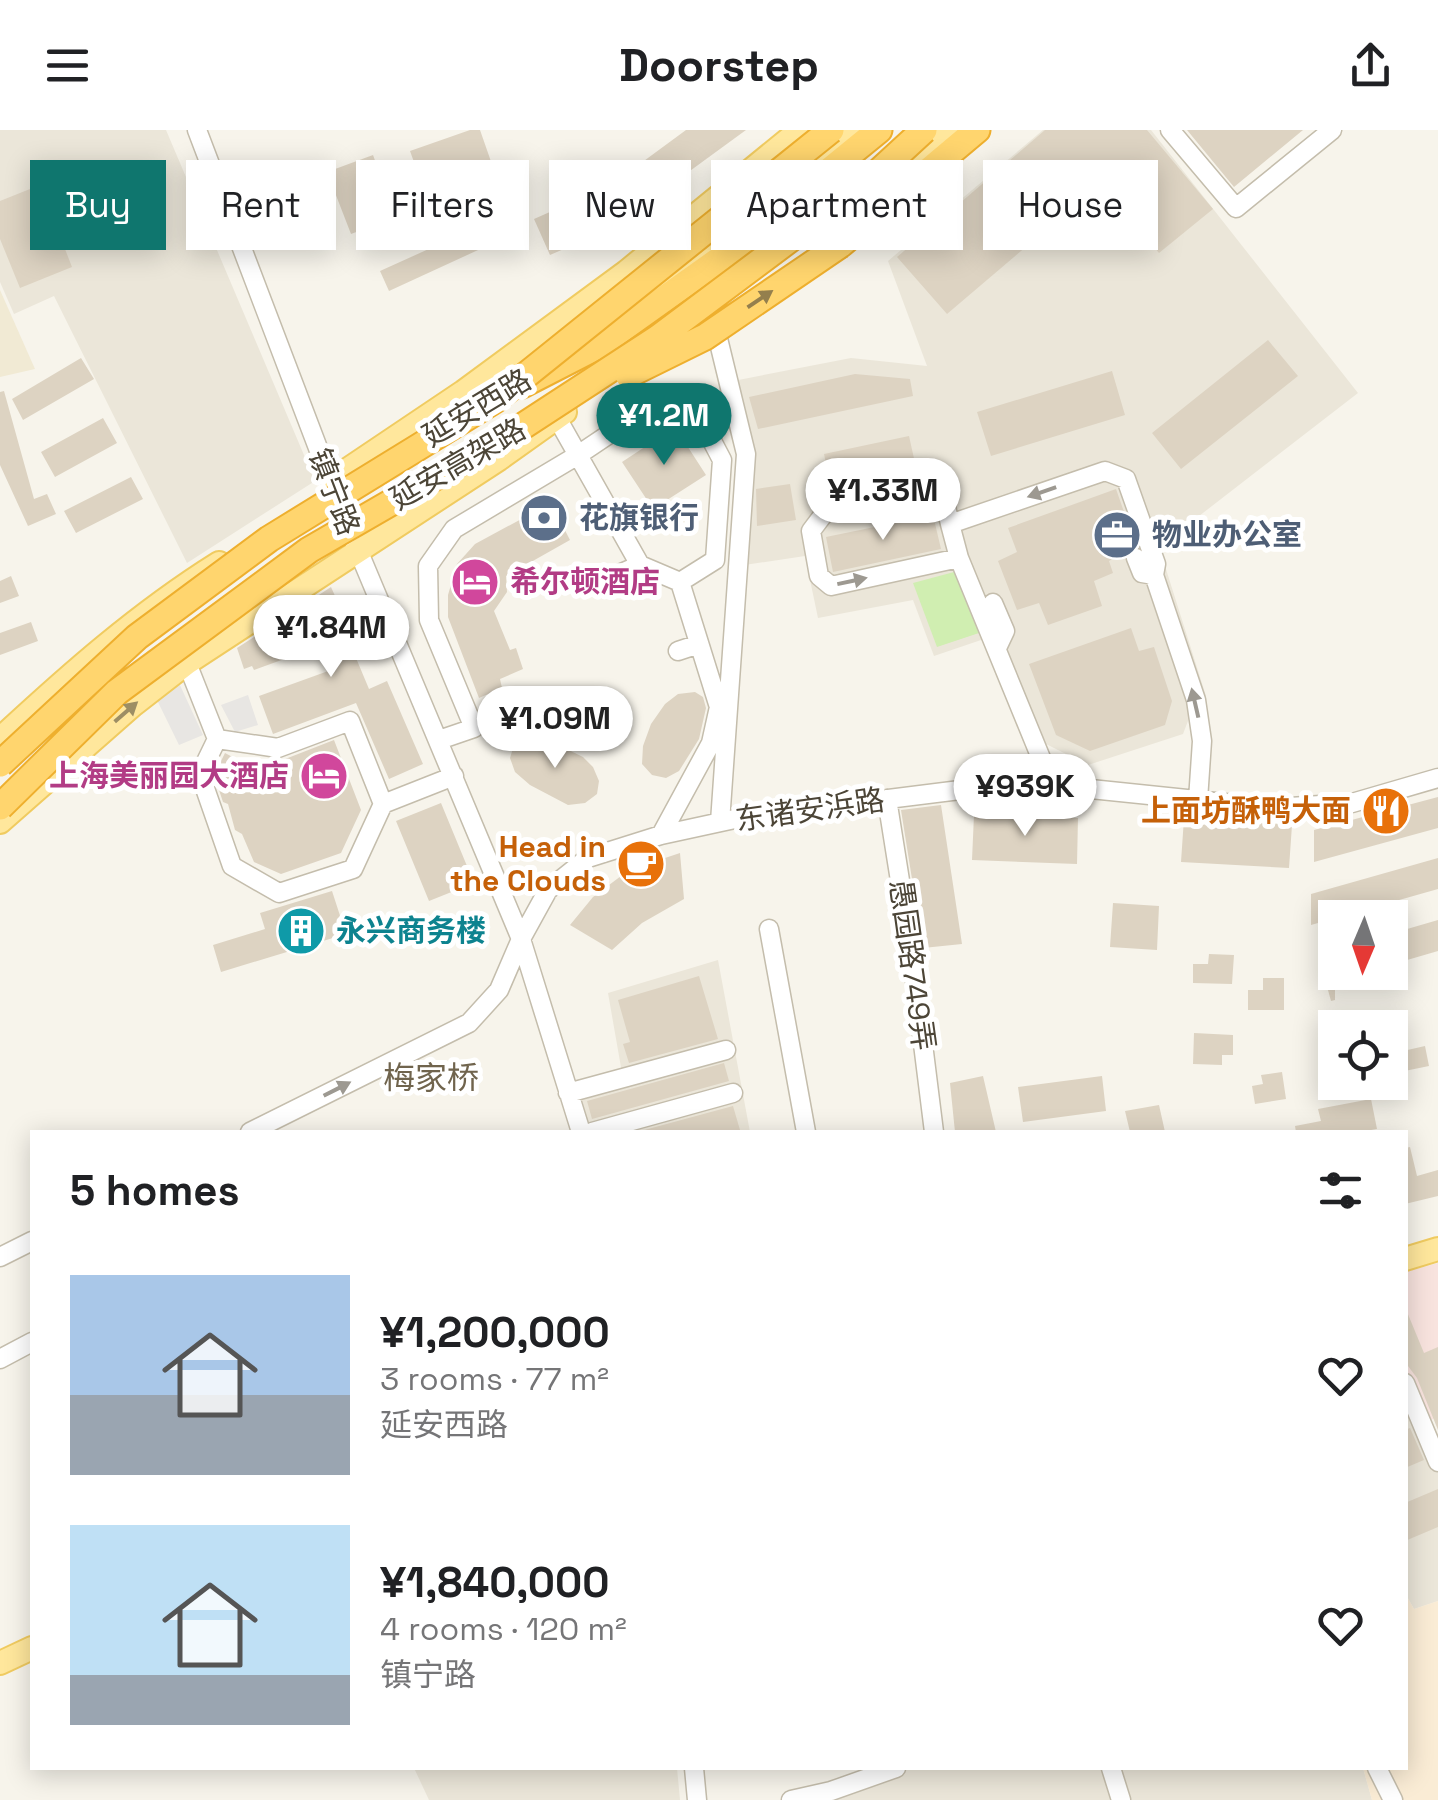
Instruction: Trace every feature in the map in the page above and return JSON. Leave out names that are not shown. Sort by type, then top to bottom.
[{"type":"highway","points":[[495,400],[831,130]]},
{"type":"highway","name":"延安高架路","points":[[0,764],[137,637],[254,550],[495,400],[598,346],[726,254],[879,130]]},
{"type":"highway","name":"延安高架路","points":[[0,807],[117,692],[309,550],[520,428],[658,338],[873,176],[924,130]]},
{"type":"highway","points":[[520,428],[705,336],[840,244],[977,130]]},
{"type":"main road","name":"延安西路","points":[[764,160],[800,130]]},
{"type":"main road","name":"延安西路","points":[[816,160],[849,130]]},
{"type":"main road","name":"延安西路","points":[[0,822],[187,663],[557,418],[915,162],[950,130]]},
{"type":"main road","name":"延安西路","points":[[691,219],[711,203]]},
{"type":"main road","name":"延安西路","points":[[0,739],[67,676],[174,591],[553,362],[711,247]]},
{"type":"main road","name":"延安西路","points":[[334,492],[341,474],[463,392],[653,250]]},
{"type":"main road","points":[[667,250],[680,270]]},
{"type":"main road","points":[[1408,1258],[1438,1249]]},
{"type":"main road","points":[[0,1663],[30,1649]]},
{"type":"street","name":"镇宁路","points":[[197,130],[334,492],[521,940],[580,1130]]},
{"type":"street","points":[[1170,130],[1236,208],[1332,130]]},
{"type":"street","points":[[710,308],[746,454],[720,822]]},
{"type":"street","points":[[439,740],[474,728],[430,620],[428,566],[454,530],[654,404],[680,405],[699,416],[722,460],[715,560],[680,582]]},
{"type":"street","points":[[557,418],[640,565],[680,582],[719,707],[710,743],[661,835]]},
{"type":"street","points":[[950,524],[1104,470],[1126,478],[1196,700],[1202,742],[1198,800]]},
{"type":"street","points":[[959,558],[831,586],[819,576],[810,531],[832,503],[940,481],[959,558],[1052,785]]},
{"type":"street","points":[[1136,558],[1142,573],[1154,575]]},
{"type":"street","points":[[616,575],[640,565]]},
{"type":"street","points":[[993,602],[1005,630],[997,648]]},
{"type":"street","points":[[678,650],[699,644]]},
{"type":"street","points":[[187,663],[217,739],[200,774],[232,866],[279,893],[353,868],[382,804],[454,776]]},
{"type":"street","points":[[217,739],[278,748],[350,721],[382,804]]},
{"type":"street","name":"东诸安浜路","points":[[254,1130],[469,1023],[499,990],[548,890],[588,858],[661,835],[720,822],[976,788],[1052,785],[1274,808],[1352,803],[1438,778]]},
{"type":"street","name":"愚园路749弄","points":[[886,799],[912,956],[934,1130]]},
{"type":"street","points":[[769,929],[806,1130]]},
{"type":"street","points":[[568,1093],[726,1050]]},
{"type":"street","points":[[599,1130],[732,1094]]},
{"type":"street","points":[[0,1257],[30,1242]]},
{"type":"street","points":[[0,1359],[30,1343]]},
{"type":"street","points":[[1408,1390],[1438,1462]]},
{"type":"street","points":[[694,1770],[697,1800]]},
{"type":"street","points":[[791,1800],[890,1770]]},
{"type":"street","points":[[1111,1770],[1121,1800]]},
{"type":"street","points":[[1378,1770],[1393,1800]]},
{"type":"shaded area","points":[[0,130],[166,130],[186,177],[186,250],[217,250],[315,481],[187,563],[54,296],[14,314],[0,282]]},
{"type":"shaded area","points":[[1043,130],[1151,130],[1358,393],[1159,547],[1206,696],[1196,700],[1183,734],[1088,765],[1034,738],[1023,741],[984,639],[934,656],[913,600],[818,618],[805,556],[738,566],[746,454],[728,382],[851,358],[927,366],[888,261],[901,250],[963,250],[963,198],[983,181],[983,250],[1158,250],[1158,160],[1008,160]]},
{"type":"shaded area","points":[[0,290],[35,369],[0,377]]},
{"type":"shaded area","points":[[179,683],[203,735],[179,745],[157,700]]},
{"type":"shaded area","points":[[248,695],[258,725],[235,732],[221,705]]},
{"type":"shaded area","points":[[718,960],[750,1130],[588,1130],[575,1086],[622,1073],[608,993]]},
{"type":"shaded area","points":[[1438,1263],[1438,1417],[1425,1422],[1408,1380],[1408,1271]]},
{"type":"shaded area","points":[[1408,1379],[1438,1452],[1438,1601],[1414,1609],[1408,1598]]},
{"type":"shaded area","points":[[1408,1598],[1414,1609],[1438,1601],[1438,1800],[1372,1800],[1364,1770],[1408,1770]]},
{"type":"shaded area","points":[[415,1770],[677,1770],[680,1800],[429,1800]]},
{"type":"shaded area","points":[[890,1770],[1364,1770],[1372,1800],[834,1800],[831,1791]]},
{"type":"green space","points":[[954,572],[979,633],[937,647],[913,583]]},
{"type":"building","points":[[480,130],[490,160],[413,160],[410,151]]},
{"type":"building","points":[[686,130],[746,130],[691,170],[691,160],[645,160]]},
{"type":"building","points":[[1045,130],[1147,130],[1213,209],[1159,253],[1158,160],[1010,160]]},
{"type":"building","points":[[1187,130],[1303,130],[1234,187]]},
{"type":"building","points":[[356,161],[356,232],[351,234],[336,195],[336,169]]},
{"type":"building","points":[[983,183],[983,250],[1022,250],[947,314],[897,257],[905,250],[963,250],[963,200]]},
{"type":"building","points":[[30,189],[30,250],[65,250],[72,267],[20,288],[0,239],[0,201]]},
{"type":"building","points":[[549,212],[549,250],[561,250],[550,255],[534,219]]},
{"type":"building","points":[[426,250],[478,250],[389,291],[380,271]]},
{"type":"building","points":[[1268,340],[1298,376],[1181,469],[1152,433]]},
{"type":"building","points":[[81,358],[94,379],[23,420],[12,399]]},
{"type":"building","points":[[1112,371],[1125,415],[991,456],[977,412]]},
{"type":"building","points":[[855,374],[910,379],[913,396],[758,429],[749,397]]},
{"type":"building","points":[[4,391],[34,499],[47,494],[56,514],[28,526],[0,465],[0,392]]},
{"type":"building","points":[[103,418],[117,443],[55,477],[41,452]]},
{"type":"building","points":[[675,427],[706,475],[653,509],[622,462]]},
{"type":"building","points":[[909,436],[917,472],[831,489],[824,454]]},
{"type":"building","points":[[131,477],[143,499],[76,533],[64,511]]},
{"type":"building","points":[[790,484],[796,520],[757,526],[756,489]]},
{"type":"building","points":[[1116,489],[1136,546],[1109,561],[1113,573],[1094,581],[1102,606],[1048,625],[1039,603],[1017,610],[998,561],[1017,552],[1008,528]]},
{"type":"building","points":[[551,503],[570,540],[506,576],[507,592],[494,611],[510,650],[516,648],[523,669],[500,679],[502,688],[479,698],[448,617],[448,595],[457,564],[475,544]]},
{"type":"building","points":[[933,515],[941,549],[833,572],[826,537]]},
{"type":"building","points":[[11,576],[19,596],[0,603],[0,581]]},
{"type":"building","points":[[331,587],[349,627],[362,621],[374,650],[356,658],[369,689],[387,681],[423,764],[389,779],[356,703],[273,734],[259,696],[331,670],[320,646],[254,670],[252,666],[244,669],[237,648],[277,622],[305,612],[302,606]]},
{"type":"building","points":[[31,622],[38,641],[0,655],[0,633]]},
{"type":"building","points":[[1131,628],[1139,651],[1154,647],[1172,701],[1165,725],[1090,751],[1056,735],[1029,664]]},
{"type":"building","points":[[695,692],[703,697],[706,708],[699,739],[679,771],[666,778],[652,775],[642,764],[651,724],[678,694]]},
{"type":"building","points":[[527,738],[546,739],[583,757],[599,781],[597,794],[585,803],[568,805],[530,785],[515,772],[510,758],[514,745]]},
{"type":"building","points":[[334,740],[361,810],[341,853],[281,874],[254,862],[242,834],[235,830],[214,775],[225,753],[257,770]]},
{"type":"building","points":[[1438,797],[1438,828],[1314,862],[1314,830]]},
{"type":"building","points":[[441,803],[474,883],[429,901],[396,821]]},
{"type":"building","points":[[941,805],[962,944],[923,948],[901,810]]},
{"type":"building","points":[[974,815],[1078,818],[1077,864],[972,860]]},
{"type":"building","points":[[1184,818],[1292,825],[1289,868],[1181,862]]},
{"type":"building","points":[[680,853],[684,899],[642,923],[612,950],[570,925],[593,897],[629,870]]},
{"type":"building","points":[[1438,858],[1438,889],[1399,900],[1318,900],[1318,923],[1311,925],[1311,894]]},
{"type":"building","name":"永兴商务楼","points":[[332,891],[346,934],[221,972],[213,945],[265,929],[260,913]]},
{"type":"building","points":[[1113,903],[1159,906],[1157,950],[1110,947]]},
{"type":"building","points":[[1438,920],[1438,951],[1408,960],[1408,929]]},
{"type":"building","points":[[1209,954],[1234,955],[1232,984],[1193,983],[1193,964],[1208,964]]},
{"type":"building","points":[[699,976],[718,1039],[629,1063],[623,1044],[630,1042],[618,1000]]},
{"type":"building","points":[[1263,978],[1284,978],[1284,1010],[1248,1010],[1248,990],[1263,990]]},
{"type":"building","points":[[1194,1033],[1233,1035],[1233,1055],[1222,1055],[1222,1065],[1193,1064]]},
{"type":"building","points":[[1425,1046],[1429,1066],[1408,1070],[1408,1050]]},
{"type":"building","points":[[724,1063],[729,1081],[592,1119],[587,1101]]},
{"type":"building","points":[[1282,1072],[1286,1099],[1255,1104],[1252,1086],[1263,1084],[1261,1075]]},
{"type":"building","points":[[983,1076],[996,1130],[955,1130],[950,1083]]},
{"type":"building","points":[[1102,1076],[1106,1111],[1023,1122],[1018,1087]]},
{"type":"building","points":[[1371,1100],[1377,1129],[1296,1130],[1295,1126],[1321,1121],[1318,1109]]},
{"type":"building","points":[[1159,1105],[1165,1130],[1130,1130],[1125,1111]]},
{"type":"building","points":[[733,1106],[740,1130],[644,1130]]},
{"type":"building","points":[[1408,1147],[1417,1176],[1438,1170],[1438,1196],[1408,1203]]},
{"type":"building","points":[[1408,1314],[1424,1353],[1438,1347],[1438,1430],[1417,1378],[1408,1366]]},
{"type":"building","points":[[1408,1429],[1424,1460],[1408,1467]]},
{"type":"building","points":[[1438,1489],[1438,1527],[1408,1540],[1408,1502]]},
{"type":"place","name":"花旗银行","points":[[544,518]]},
{"type":"place","name":"物业办公室","points":[[1117,535]]},
{"type":"place","name":"希尔顿酒店","points":[[475,582]]},
{"type":"place","name":"上海美丽园大酒店","points":[[324,776]]},
{"type":"place","name":"上面坊酥鸭大面","points":[[1386,811]]},
{"type":"place","name":"Head in the Clouds","points":[[641,864]]},
{"type":"place","name":"永兴商务楼","points":[[301,931]]},
{"type":"district","name":"梅家桥","points":[[431,1078]]}]
